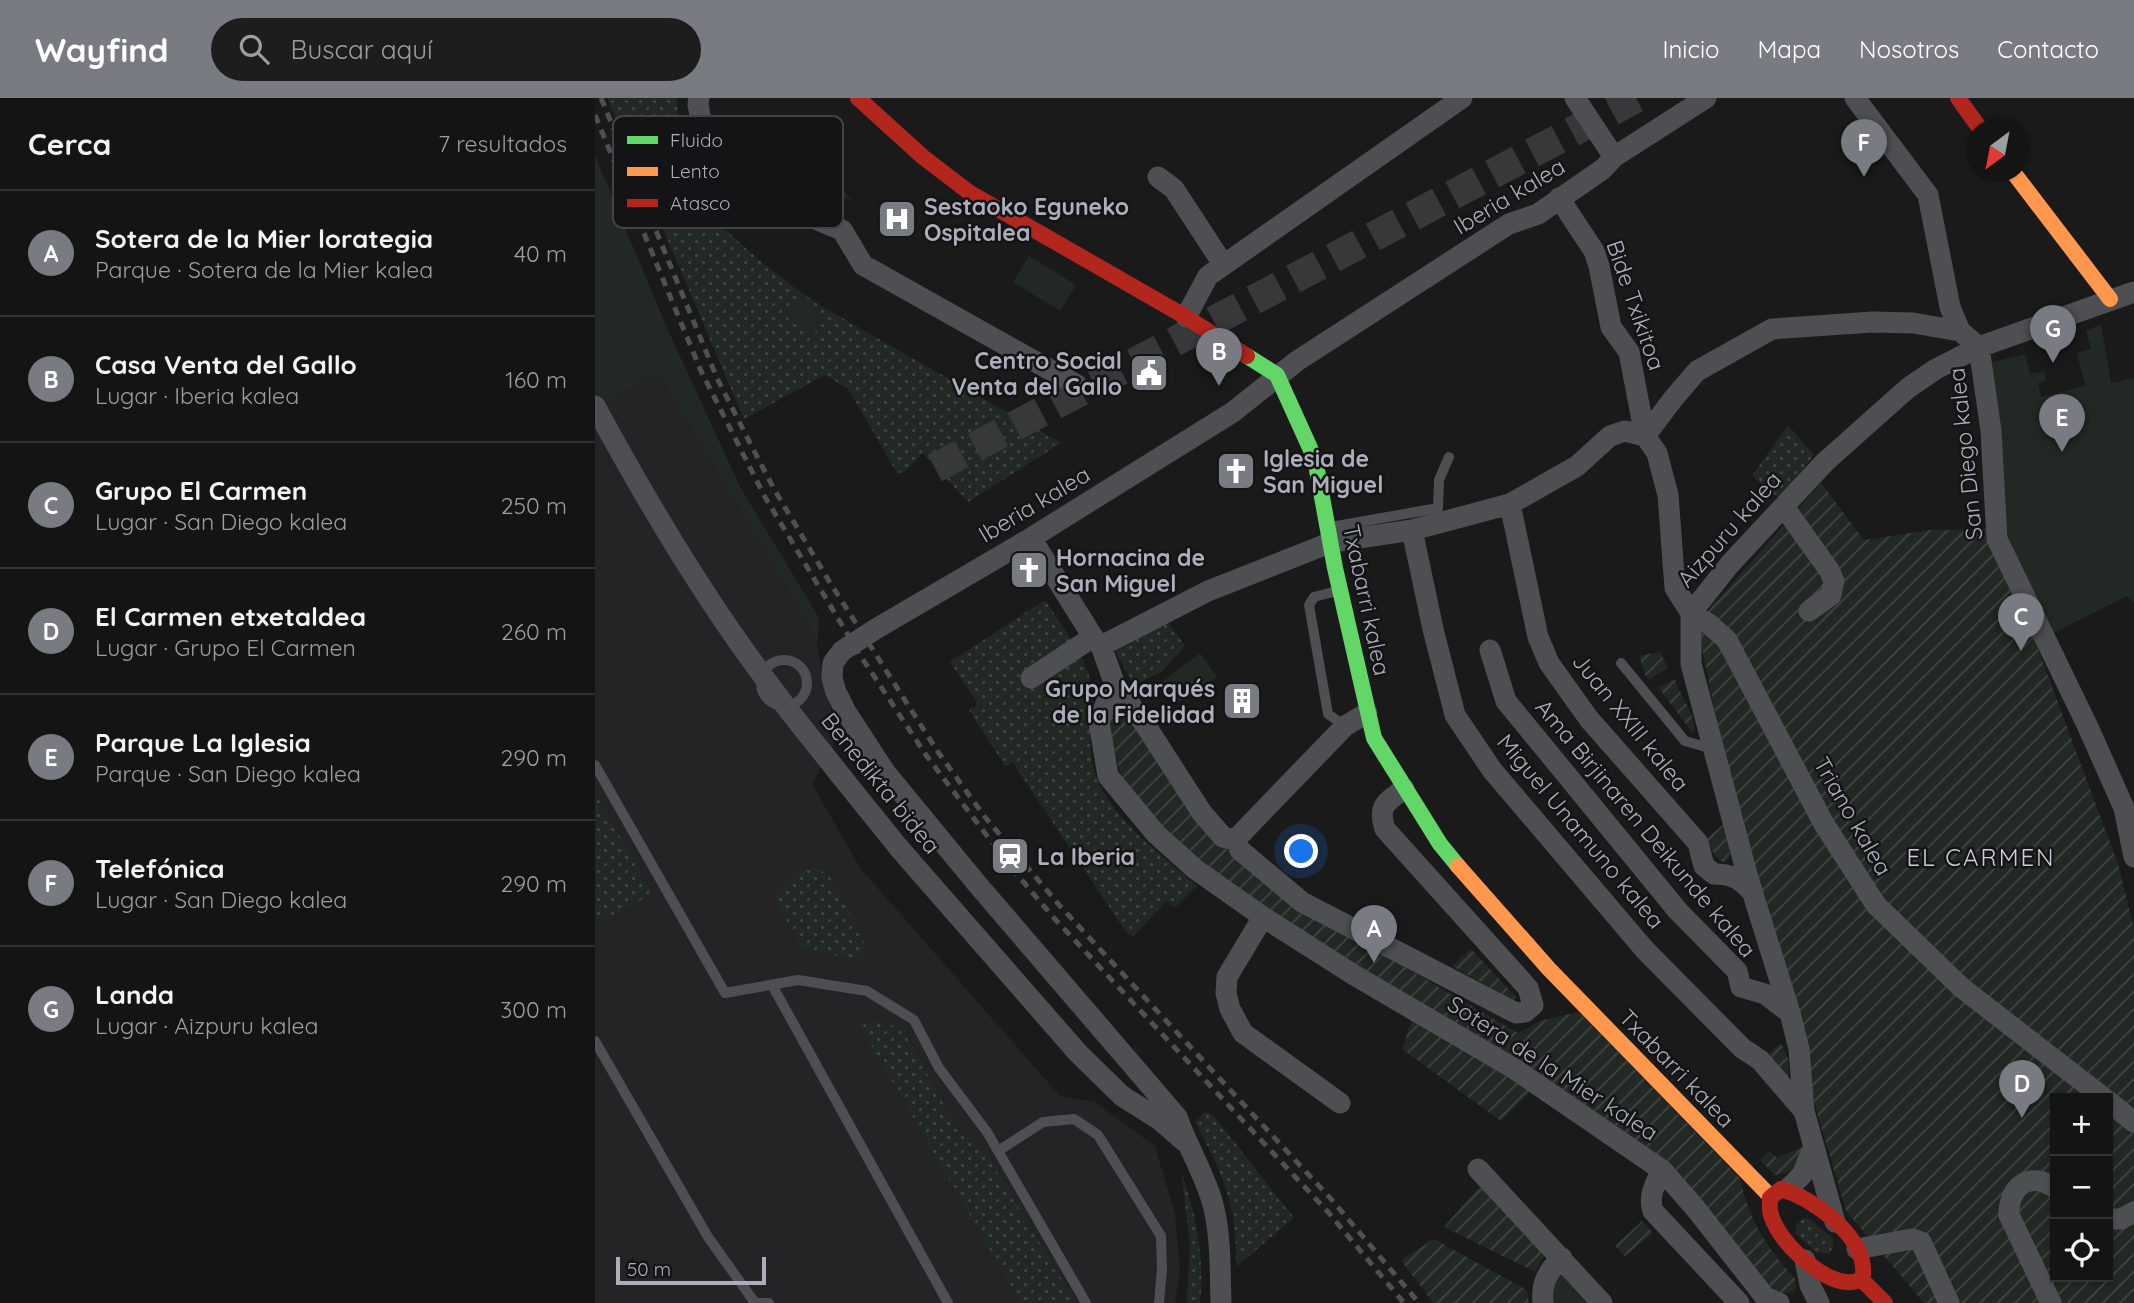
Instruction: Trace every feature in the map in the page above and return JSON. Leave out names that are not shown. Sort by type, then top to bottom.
[{"type":"street","points":[[699,98],[700,116]]},
{"type":"street","points":[[858,98],[923,157],[970,193],[1185,317],[1277,375]]},
{"type":"street","points":[[1185,317],[1208,276],[1223,264],[1462,98]]},
{"type":"street","points":[[1575,98],[1614,157]]},
{"type":"street","name":"Iberia kalea","points":[[832,678],[833,663],[842,651],[1031,538],[1233,412],[1277,375],[1509,224],[1538,214],[1603,169],[1614,157],[1706,98]]},
{"type":"street","points":[[1031,678],[1097,641],[1330,535],[1412,530],[1510,503],[1577,466],[1610,436],[1626,431],[1645,436],[1697,371],[1772,329],[1873,322],[1913,323],[1960,331],[1945,286],[1928,195],[1854,98]]},
{"type":"street","points":[[1958,98],[1973,119]]},
{"type":"street","points":[[1158,177],[1174,189],[1223,264]]},
{"type":"street","points":[[2021,182],[2110,299]]},
{"type":"street","name":"Bide Txikitoa","points":[[1559,198],[1594,251],[1611,327],[1629,352],[1645,436],[1657,453],[1668,495],[1675,589],[1691,613]]},
{"type":"street","points":[[839,228],[863,265],[1077,385]]},
{"type":"street","name":"Aizpuru kalea","points":[[1835,1222],[1804,1111],[1799,1049],[1790,1013],[1691,664],[1691,613],[1730,564],[1825,462],[1908,388],[1979,346],[2134,292]]},
{"type":"street","name":"San Diego kalea","points":[[1960,331],[1979,346],[1991,431],[1997,538],[2124,808],[2134,857]]},
{"type":"street","name":"Txabarri kalea","points":[[1277,375],[1315,459],[1340,590],[1374,738],[1440,844],[1509,924],[1676,1101],[1779,1193],[1804,1197],[1835,1222],[1857,1249]]},
{"type":"street","name":"Benedikta bidea","points":[[595,406],[706,594],[768,683],[845,781],[925,879],[1078,1053],[1122,1096],[1160,1120],[1186,1143]]},
{"type":"street","name":"Juan XXIII kalea","points":[[1510,503],[1538,637],[1549,663],[1589,719],[1698,843],[1704,866],[1714,874],[1728,874],[1739,878],[1755,894]]},
{"type":"street","points":[[1784,507],[1834,581],[1831,595],[1809,611]]},
{"type":"street","name":"Miguel Unamuno kalea","points":[[1412,530],[1455,715],[1485,759],[1645,950],[1742,1048],[1760,1060],[1804,1111]]},
{"type":"street","points":[[1031,538],[1097,641],[1114,682],[1202,813],[1223,837],[1235,840],[1240,850],[1301,902],[1516,1013],[1525,1012],[1533,1005],[1528,988],[1385,829],[1381,817],[1385,804],[1404,789]]},
{"type":"street","name":"Triano kalea","points":[[1691,613],[1727,640],[1824,824],[1876,905],[1962,988],[2097,1093]]},
{"type":"street","name":"Ama Birjinaren Deikunde kalea","points":[[1490,650],[1506,701],[1678,911],[1737,971],[1741,987],[1765,994],[1790,1013]]},
{"type":"street","points":[[832,678],[846,712],[885,772],[1031,948],[1177,1117],[1186,1143],[1199,1164],[1213,1203],[1221,1303]]},
{"type":"street","name":"Sotera de la Mier kalea","points":[[1114,682],[1099,722],[1108,776],[1156,834],[1195,869],[1263,917],[1354,975],[1513,1068],[1662,1170],[1765,1297],[1779,1303]]},
{"type":"street","points":[[1235,840],[1345,726],[1367,713]]},
{"type":"street","points":[[1263,917],[1227,977],[1226,993],[1230,1009],[1243,1032],[1340,1103]]},
{"type":"street","points":[[1486,942],[1509,924]]},
{"type":"street","points":[[1147,1111],[1154,1106],[1149,1083]]},
{"type":"street","name":"Triano kalea","points":[[2113,1106],[2134,1122]]},
{"type":"street","points":[[1813,1148],[1802,1175],[1779,1193],[1768,1209],[1771,1221],[1805,1260],[1831,1279],[1857,1283],[1885,1303]]},
{"type":"street","points":[[1478,1169],[1602,1303]]},
{"type":"street","points":[[1662,1170],[1653,1189],[1653,1211],[1739,1303]]},
{"type":"street","points":[[2050,1185],[2036,1180],[2025,1183],[2013,1194],[2009,1215],[2051,1303]]},
{"type":"street","points":[[2113,1219],[2121,1219],[2134,1212]]},
{"type":"street","points":[[1829,1303],[1839,1290],[1857,1283],[1866,1270],[1857,1249],[1912,1239],[1921,1242],[1949,1303]]},
{"type":"street","points":[[1543,1303],[1545,1278],[1562,1258]]},
{"type":"street","points":[[1805,1260],[1819,1303]]},
{"type":"lane","points":[[1330,535],[1439,508],[1439,480],[1449,457]]},
{"type":"lane","points":[[1340,590],[1314,597],[1309,605],[1328,714],[1345,726]]},
{"type":"lane","points":[[783,660],[797,664],[803,670],[807,684],[802,698],[789,706],[768,700],[762,687],[762,679],[769,666],[783,660]]},
{"type":"lane","points":[[1621,663],[1685,741],[1713,749]]},
{"type":"lane","points":[[807,684],[817,684],[832,678]]},
{"type":"lane","points":[[595,765],[725,993],[798,980],[867,991],[914,1020],[939,1068],[987,1132],[1086,1303]]},
{"type":"lane","points":[[772,985],[948,1303]]},
{"type":"lane","points":[[595,1041],[708,1237],[755,1303],[769,1303]]},
{"type":"lane","points":[[998,1151],[1043,1122],[1074,1119],[1098,1135],[1161,1236],[1159,1303]]},
{"type":"shaded area","points":[[607,98],[677,98],[680,116],[615,116]]},
{"type":"shaded area","points":[[595,156],[613,199],[613,228],[625,228],[666,326],[740,487],[819,618],[817,646],[837,737],[812,784],[861,869],[1060,1096],[1095,1102],[1155,1146],[1175,1214],[1180,1270],[1175,1303],[595,1303]]},
{"type":"shaded area","points":[[595,156],[613,199],[613,228],[625,228],[666,326],[740,487],[819,618],[818,638],[658,371],[595,409]]},
{"type":"shaded area","points":[[662,228],[724,228],[777,274],[821,306],[1061,443],[968,502],[923,453],[904,472],[897,473],[848,389],[825,375],[744,419]]},
{"type":"shaded area","points":[[1029,256],[1076,285],[1060,311],[1013,282]]},
{"type":"shaded area","points":[[799,297],[825,318],[814,335],[788,318]]},
{"type":"shaded area","points":[[2101,324],[2111,383],[2134,378],[2134,603],[2127,596],[2044,638],[1997,539],[1981,365],[2025,354],[2030,374],[2044,371],[2046,380],[2038,383],[2041,397],[2085,386],[2077,353],[2091,349],[2086,331]]},
{"type":"shaded area","points":[[1788,425],[1814,455],[1780,499],[1752,476]]},
{"type":"shaded area","points":[[1821,483],[1864,540],[1930,530],[1996,529],[1997,539],[2118,864],[2134,928],[2134,1303],[1924,1303],[1846,1211],[1748,878],[1697,623]]},
{"type":"shaded area","points":[[1045,600],[1079,653],[1089,675],[1092,696],[1091,754],[1096,776],[1104,792],[1126,822],[1197,886],[1175,908],[1167,901],[1133,937],[1126,932],[1013,763],[1005,766],[969,710],[978,704],[950,662]]},
{"type":"shaded area","points":[[1168,622],[1185,646],[1161,672],[1134,685],[1115,651]]},
{"type":"shaded area","points":[[1660,652],[1668,668],[1650,679],[1645,675],[1639,656]]},
{"type":"shaded area","points":[[1200,653],[1217,677],[1178,702],[1162,682]]},
{"type":"shaded area","points":[[1675,679],[1692,717],[1692,732],[1658,687]]},
{"type":"shaded area","points":[[1121,695],[1228,850],[1310,912],[1518,1033],[1540,1021],[1579,1012],[1740,1178],[1754,1221],[1776,1256],[1796,1280],[1795,1293],[1768,1292],[1684,1187],[1540,1082],[1501,1121],[1402,1049],[1418,1003],[1284,924],[1204,866],[1148,815],[1123,782],[1107,724]]},
{"type":"shaded area","points":[[595,793],[652,894],[595,925]]},
{"type":"shaded area","points":[[1724,824],[1730,849],[1726,863],[1717,857],[1706,839]]},
{"type":"shaded area","points":[[816,867],[830,877],[863,938],[866,949],[859,959],[807,951],[800,946],[776,901],[784,884],[803,871]]},
{"type":"shaded area","points":[[1471,949],[1516,997],[1513,1000],[1452,966]]},
{"type":"shaded area","points":[[877,1021],[890,1024],[904,1032],[958,1130],[987,1155],[1076,1303],[1021,1303],[860,1026]]},
{"type":"shaded area","points":[[1781,1043],[1789,1061],[1788,1076],[1783,1076],[1768,1054]]},
{"type":"shaded area","points":[[1205,1112],[1214,1116],[1294,1218],[1236,1267],[1234,1226],[1227,1191],[1195,1122]]},
{"type":"shaded area","points":[[1802,1147],[1795,1167],[1786,1173],[1775,1175],[1760,1160],[1770,1151],[1777,1158]]},
{"type":"shaded area","points":[[1181,1171],[1198,1236],[1200,1303],[1187,1303],[1190,1245]]},
{"type":"shaded area","points":[[1481,1185],[1546,1253],[1535,1272],[1444,1227]]},
{"type":"shaded area","points":[[1804,1218],[1810,1219],[1833,1239],[1833,1248],[1829,1253],[1817,1253],[1796,1234],[1797,1224]]},
{"type":"shaded area","points":[[1642,1221],[1653,1233],[1625,1256],[1615,1246]]},
{"type":"shaded area","points":[[1434,1239],[1527,1290],[1529,1303],[1433,1303],[1401,1260]]},
{"type":"shaded area","points":[[1558,1270],[1593,1303],[1550,1303],[1553,1276]]},
{"type":"tunnel","points":[[935,468],[1636,98]]},
{"type":"railway","points":[[601,98],[613,127]]},
{"type":"railway","points":[[595,115],[613,158]]},
{"type":"railway","points":[[642,228],[701,371],[765,497],[860,655],[926,755],[1009,865],[1054,918],[1328,1212],[1404,1303]]},
{"type":"railway","points":[[655,228],[717,378],[774,489],[938,752],[985,817],[1060,906],[1332,1200],[1419,1303]]},
{"type":"traffic: fast","points":[[1247,356],[1277,375],[1315,459],[1335,568],[1374,738],[1440,844],[1458,866]]},
{"type":"traffic: slow","points":[[2021,182],[2110,299]]},
{"type":"traffic: slow","points":[[1458,866],[1549,969],[1770,1196]]},
{"type":"traffic: jam","points":[[858,98],[923,157],[970,193],[1186,317],[1247,356]]},
{"type":"traffic: jam","points":[[1958,98],[1973,119]]},
{"type":"traffic: jam","points":[[1781,1189],[1809,1202],[1838,1223],[1858,1251],[1863,1265],[1862,1280],[1848,1282],[1824,1274],[1791,1247],[1775,1225],[1770,1211],[1770,1198],[1781,1189]]},
{"type":"traffic: jam","points":[[1862,1280],[1885,1303]]},
{"type":"place","name":"Telefónica","points":[[1864,177]]},
{"type":"place","name":"Sestaoko Eguneko Ospitalea","points":[[897,219]]},
{"type":"place","name":"Landa","points":[[2053,363]]},
{"type":"place","name":"Centro Social Venta del Gallo","points":[[1149,373]]},
{"type":"place","name":"Casa Venta del Gallo","points":[[1219,386]]},
{"type":"place","name":"Parque La Iglesia","points":[[2062,452]]},
{"type":"place","name":"Iglesia de San Miguel","points":[[1236,471]]},
{"type":"place","name":"Hornacina de San Miguel","points":[[1029,570]]},
{"type":"place","name":"Grupo El Carmen","points":[[2021,651]]},
{"type":"place","name":"Grupo Marqués de la Fidelidad","points":[[1242,701]]},
{"type":"place","name":"La Iberia","points":[[1010,856]]},
{"type":"place","name":"Sotera de la Mier lorategia","points":[[1374,963]]},
{"type":"place","name":"El Carmen etxetaldea","points":[[2022,1118]]},
{"type":"district","name":"EL CARMEN","points":[[1981,857]]}]
